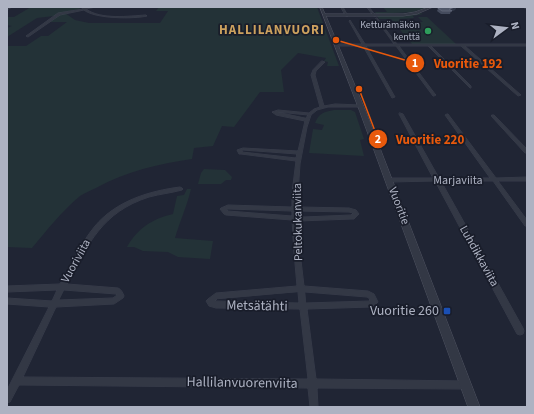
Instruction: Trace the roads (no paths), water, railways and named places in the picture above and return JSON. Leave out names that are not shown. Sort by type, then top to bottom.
[{"type":"street","points":[[7,9],[11,7]]},
{"type":"street","points":[[27,36],[59,14],[82,8],[95,7]]},
{"type":"street","name":"Vuoritie","points":[[321,7],[361,106],[474,407]]},
{"type":"street","points":[[342,7],[347,15]]},
{"type":"street","points":[[368,7],[375,15]]},
{"type":"street","points":[[324,15],[409,14],[432,7]]},
{"type":"street","points":[[82,8],[86,12],[94,15],[146,16]]},
{"type":"street","points":[[377,19],[434,95]]},
{"type":"street","points":[[350,21],[393,97]]},
{"type":"street","points":[[336,45],[527,44]]},
{"type":"street","points":[[429,45],[470,87]]},
{"type":"street","points":[[462,45],[519,95]]},
{"type":"street","points":[[322,107],[313,75],[323,62]]},
{"type":"street","points":[[309,117],[278,111],[274,112],[277,114],[309,117],[322,107],[361,106]]},
{"type":"street","name":"Luhdikkaviita","points":[[401,114],[520,331]]},
{"type":"street","points":[[447,115],[527,224]]},
{"type":"street","points":[[493,116],[527,152]]},
{"type":"street","name":"Peltokukanviita","points":[[309,117],[299,160],[296,218],[297,261],[314,407]]},
{"type":"street","points":[[299,160],[242,153],[239,150],[300,153]]},
{"type":"street","name":"Marjaviita","points":[[389,180],[527,180]]},
{"type":"street","name":"Vuoriviita","points":[[7,399],[53,304],[90,236],[102,222],[117,210],[134,200],[165,191],[180,189]]},
{"type":"street","points":[[228,207],[296,208],[349,210],[354,211],[356,214],[352,217],[296,218],[226,213],[223,209],[228,207]]},
{"type":"street","points":[[7,289],[62,287],[118,291],[121,296],[114,301],[53,304],[7,301]]},
{"type":"street","points":[[301,289],[368,294],[372,296],[374,302],[371,304],[303,306]]},
{"type":"street","name":"Metsätähti","points":[[301,289],[216,296],[210,301],[212,304],[216,305],[303,306]]},
{"type":"street","name":"Hallilanvuorenviita","points":[[17,381],[466,385]]},
{"type":"place","name":"Ketturämäkön kenttä","points":[[428,31]]},
{"type":"place","name":"Vuoritie 192","points":[[336,40]]},
{"type":"place","name":"Vuoritie 220","points":[[359,89]]},
{"type":"place","name":"Vuoritie 260","points":[[447,311]]},
{"type":"district","name":"HALLILANVUORI","points":[[272,30]]}]
